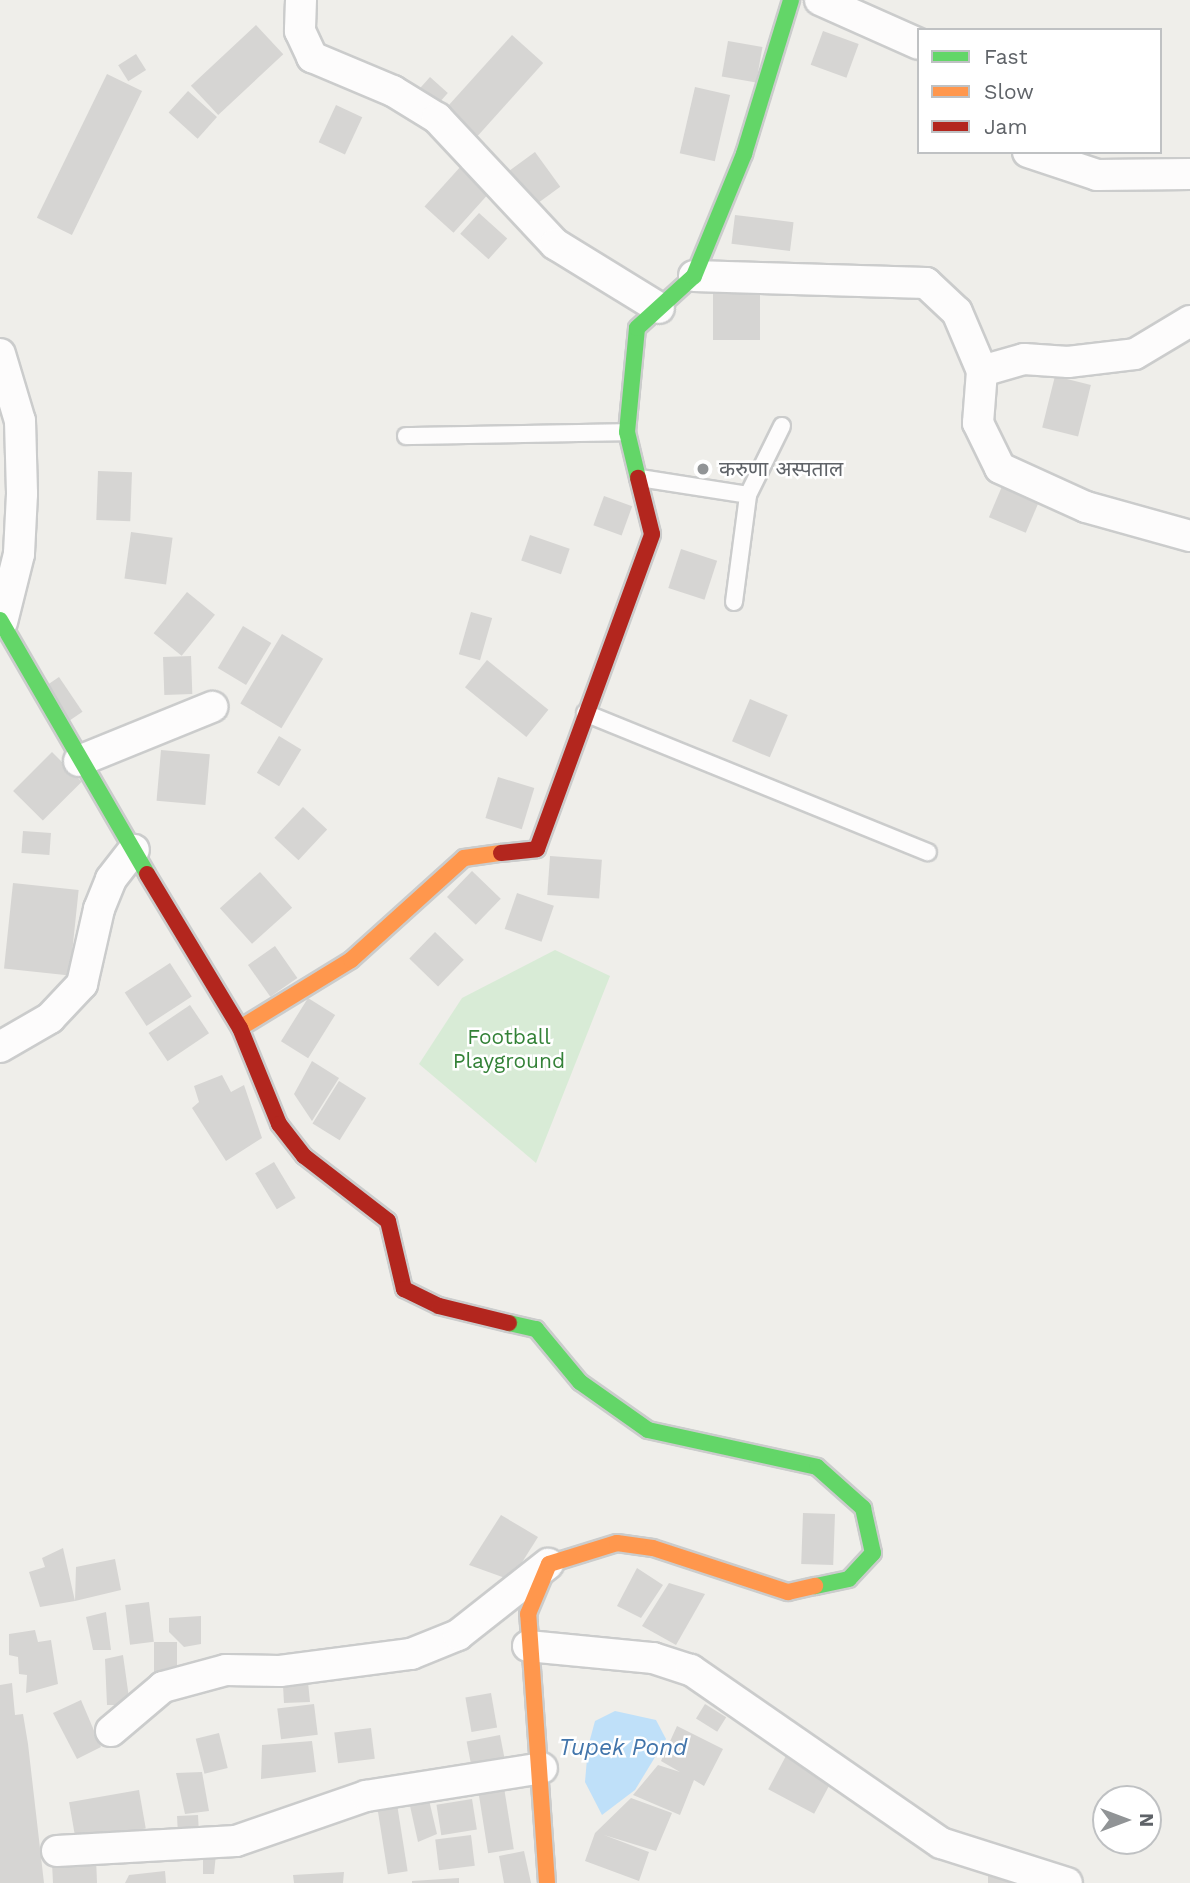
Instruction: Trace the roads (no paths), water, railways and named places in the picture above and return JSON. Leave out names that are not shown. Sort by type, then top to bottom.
[{"type":"street","points":[[300,0],[300,31],[312,57],[393,90],[436,118],[555,244],[659,308]]},
{"type":"street","points":[[240,1028],[351,960],[464,858],[537,849],[652,534],[634,477],[626,432],[637,328],[694,276],[744,154],[791,0]]},
{"type":"street","points":[[820,0],[917,43]]},
{"type":"street","points":[[1034,154],[1097,175],[1190,174]]},
{"type":"street","points":[[694,276],[926,282],[957,312],[982,371],[978,423],[1000,468],[1086,507],[1190,536]]},
{"type":"street","points":[[982,371],[1024,359],[1082,362],[1135,354],[1190,321]]},
{"type":"street","points":[[0,354],[20,421],[22,494],[19,554],[1,622],[79,761],[240,1028],[279,1124],[304,1156],[387,1222],[404,1289],[439,1306],[536,1329],[580,1382],[648,1430],[817,1467],[863,1508],[873,1553],[849,1579],[788,1592],[653,1548],[617,1544],[549,1564],[458,1635],[411,1654],[280,1671],[226,1670],[163,1687],[111,1731]]},
{"type":"street","points":[[79,761],[212,708]]},
{"type":"street","points":[[0,1047],[50,1018],[82,984],[99,909],[111,879],[134,850]]},
{"type":"street","points":[[547,1883],[542,1768],[528,1646],[528,1614],[549,1564]]},
{"type":"street","points":[[528,1646],[653,1658],[691,1670],[941,1843],[1067,1883]]},
{"type":"street","points":[[57,1851],[236,1841],[366,1796],[542,1768]]},
{"type":"lane","points":[[734,602],[748,495],[782,426]]},
{"type":"lane","points":[[406,436],[626,432]]},
{"type":"lane","points":[[634,477],[748,495]]},
{"type":"lane","points":[[585,713],[928,852]]},
{"type":"water","name":"Tupek Pond","points":[[615,1711],[656,1720],[666,1739],[635,1790],[602,1815],[585,1782],[588,1747],[595,1721]]},
{"type":"place","name":"करुणा अस्पताल","points":[[703,469]]},
{"type":"park label","name":"Football Playground","points":[[509,1049]]}]
